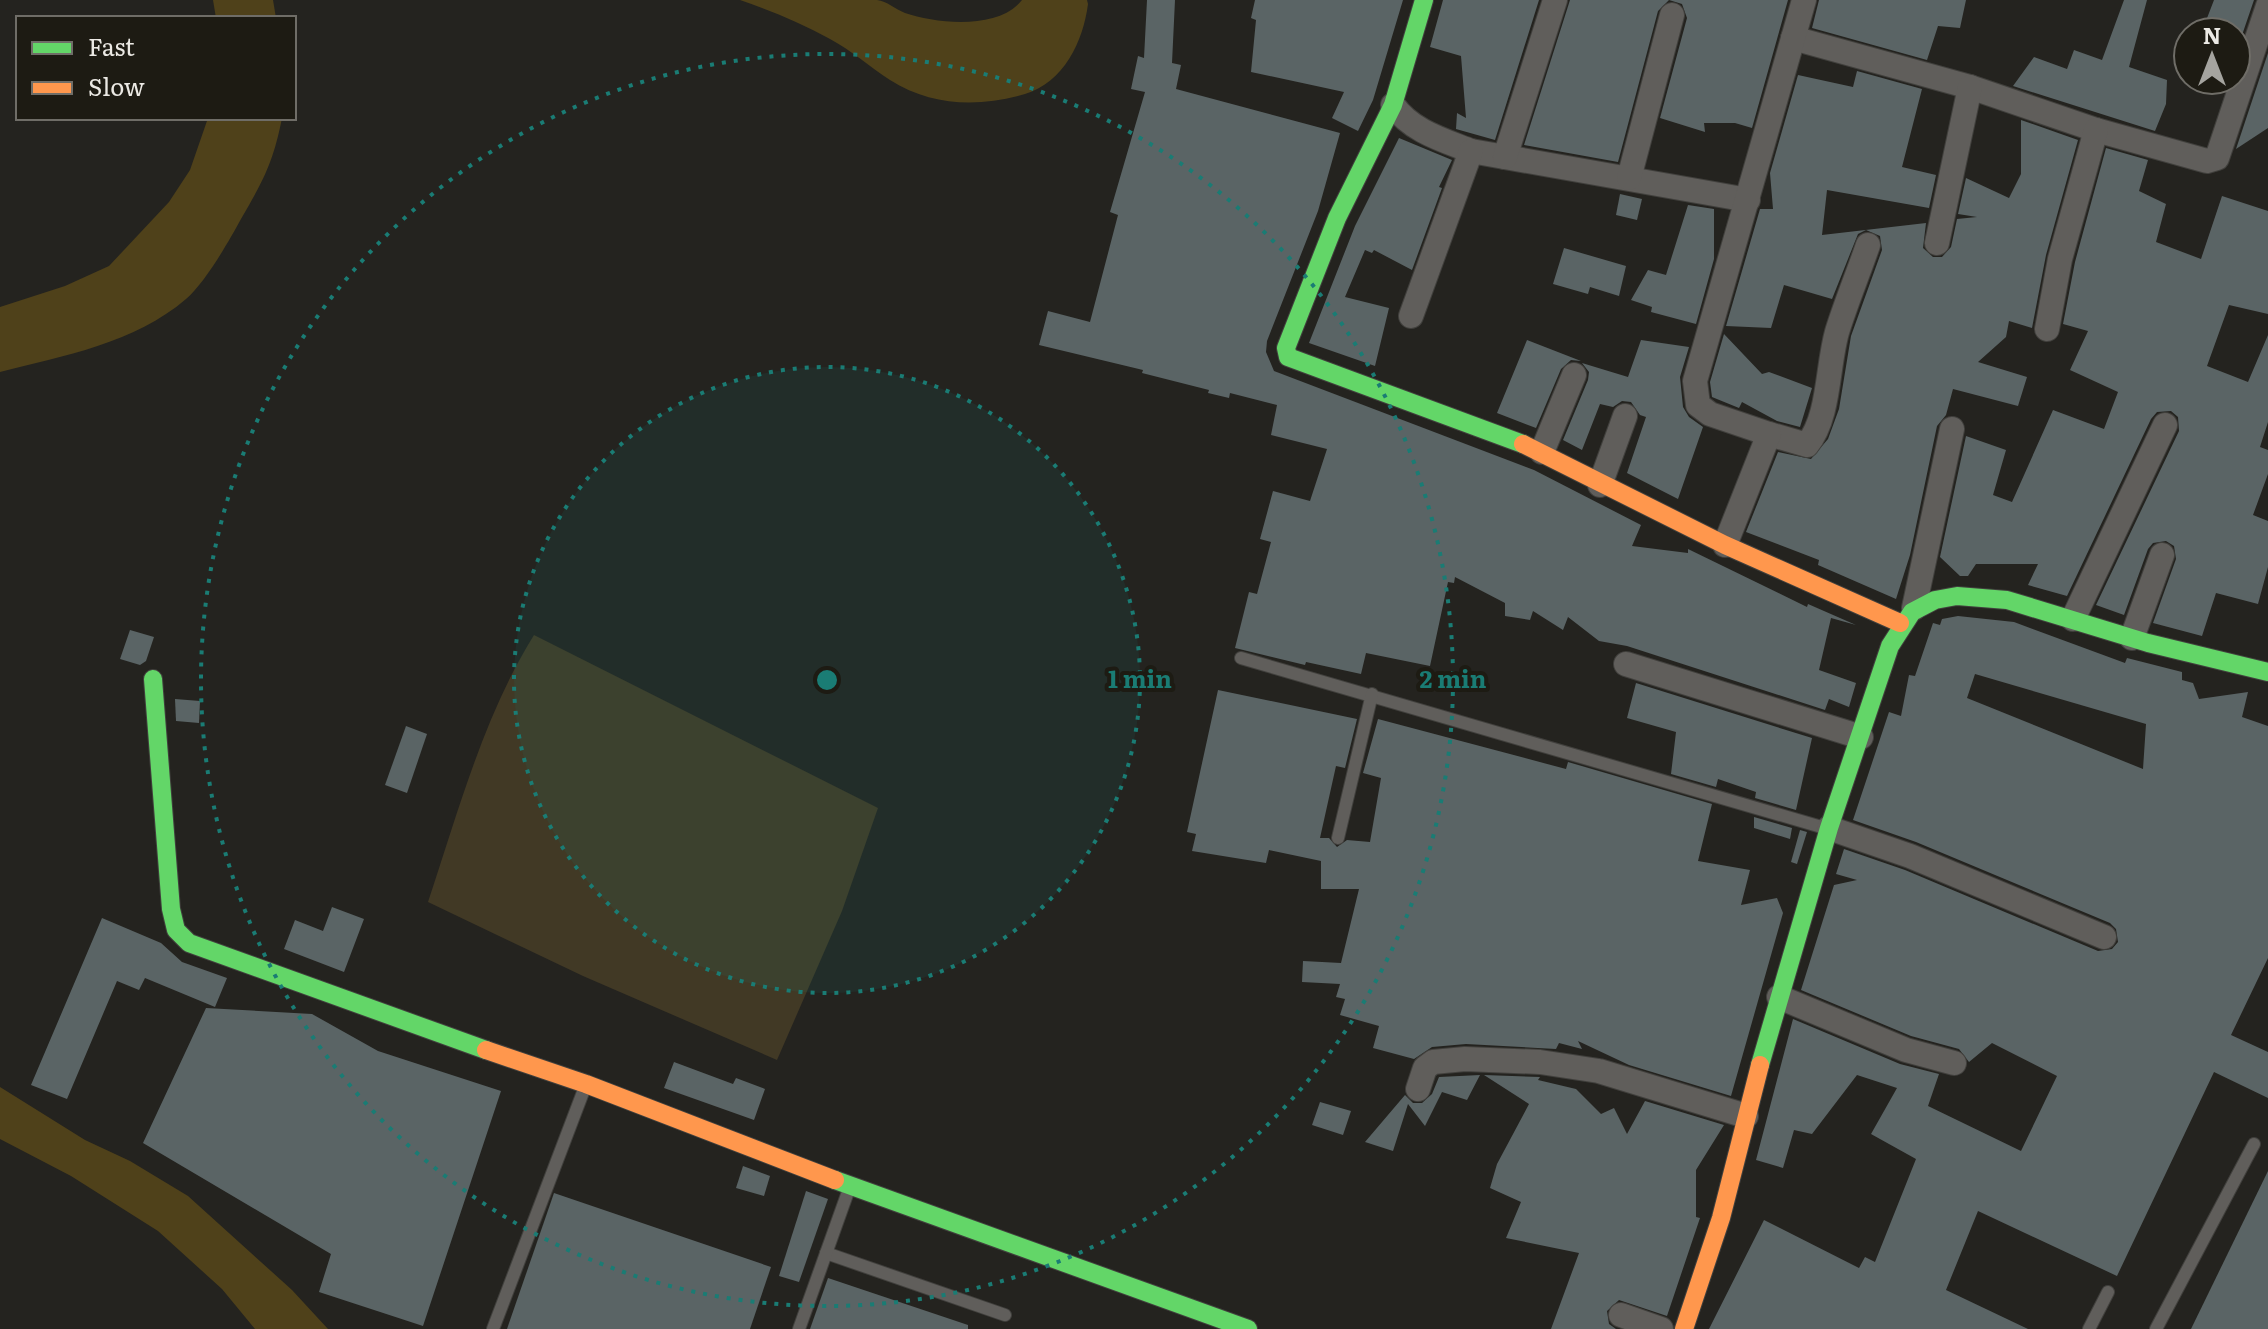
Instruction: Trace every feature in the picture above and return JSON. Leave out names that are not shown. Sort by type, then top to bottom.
[{"type":"street","points":[[1424,0],[1393,96],[1393,105],[1337,218],[1285,354],[1542,452],[1600,485],[1725,545],[1907,616]]},
{"type":"street","points":[[1505,157],[1555,0]]},
{"type":"street","points":[[1804,0],[1695,381],[1698,405],[1710,414],[1799,445],[1807,445],[1824,400],[1836,334],[1868,245]]},
{"type":"street","points":[[1793,38],[1970,87],[2096,130],[2207,161],[2217,158],[2268,6]]},
{"type":"street","points":[[1629,178],[1672,15]]},
{"type":"street","points":[[1937,243],[1970,87]]},
{"type":"street","points":[[1393,105],[1399,114],[1429,135],[1471,151],[1748,200]]},
{"type":"street","points":[[2047,329],[2060,259],[2096,130]]},
{"type":"street","points":[[1411,316],[1471,151]]},
{"type":"street","points":[[1542,452],[1574,375]]},
{"type":"street","points":[[1600,485],[1625,416]]},
{"type":"street","points":[[2073,619],[2165,425]]},
{"type":"street","points":[[1684,1329],[1721,1218],[1746,1116],[1829,828],[1907,616],[1952,429]]},
{"type":"street","points":[[1725,545],[1769,434]]},
{"type":"street","points":[[2132,638],[2162,555]]},
{"type":"street","points":[[1907,616],[1938,599],[1968,596],[2073,619],[2132,638],[2268,672]]},
{"type":"street","points":[[1626,664],[1861,737]]},
{"type":"street","points":[[153,679],[171,909],[179,936],[189,943],[413,1026],[586,1084],[850,1186],[1248,1329]]},
{"type":"street","points":[[1829,828],[1910,856],[2104,937]]},
{"type":"street","points":[[1779,997],[1906,1050],[1954,1063]]},
{"type":"street","points":[[1418,1089],[1425,1068],[1433,1062],[1465,1059],[1540,1062],[1599,1071],[1746,1116]]},
{"type":"street","points":[[1621,1315],[1661,1329]]},
{"type":"lane","points":[[1241,658],[1829,828]]},
{"type":"lane","points":[[1338,838],[1372,694]]},
{"type":"lane","points":[[493,1329],[586,1084]]},
{"type":"lane","points":[[2156,1329],[2254,1144]]},
{"type":"lane","points":[[799,1329],[850,1186]]},
{"type":"lane","points":[[826,1253],[1005,1315]]},
{"type":"lane","points":[[2089,1329],[2108,1292]]},
{"type":"shaded area","points":[[213,0],[273,0],[276,16],[216,16]]},
{"type":"shaded area","points":[[740,0],[877,0],[918,17],[950,22],[999,16],[1012,10],[1022,0],[1087,0],[1088,4],[1076,46],[1051,80],[1025,94],[1008,98],[957,102],[906,89],[830,39]]},
{"type":"shaded area","points":[[207,120],[282,120],[262,181],[223,250],[186,299],[144,327],[121,337],[0,372],[0,307],[65,286],[109,266],[169,202],[190,170]]},
{"type":"shaded area","points":[[534,635],[878,808],[842,911],[777,1060],[583,976],[428,902],[486,731]]},
{"type":"shaded area","points":[[0,1087],[85,1140],[130,1161],[188,1196],[292,1290],[328,1329],[255,1329],[222,1289],[158,1231],[71,1176],[0,1139]]},
{"type":"building","points":[[1147,0],[1175,0],[1172,63],[1181,65],[1176,89],[1340,133],[1318,211],[1267,341],[1266,352],[1274,371],[1534,470],[1641,525],[1632,546],[1688,553],[1688,549],[1807,607],[1808,604],[1856,625],[1831,618],[1819,670],[1856,683],[1849,707],[1829,699],[1825,710],[1627,646],[1599,641],[1568,617],[1563,630],[1533,611],[1530,620],[1505,616],[1505,603],[1455,577],[1454,583],[1448,582],[1430,666],[1366,653],[1361,674],[1306,662],[1305,665],[1235,648],[1249,592],[1257,594],[1271,542],[1260,539],[1273,491],[1310,501],[1327,449],[1271,435],[1277,405],[1230,393],[1229,398],[1208,393],[1209,390],[1142,373],[1143,370],[1039,345],[1048,311],[1090,322],[1118,215],[1110,212],[1145,92],[1131,89],[1138,56],[1144,58]]},
{"type":"building","points":[[1255,0],[1403,0],[1373,100],[1358,131],[1332,118],[1344,92],[1251,72],[1256,20],[1251,18]]},
{"type":"building","points":[[1443,0],[1539,0],[1495,140],[1456,129],[1457,113],[1466,118],[1461,56],[1430,47]]},
{"type":"building","points":[[1570,0],[1669,0],[1658,11],[1618,162],[1524,145]]},
{"type":"building","points":[[1669,0],[1788,0],[1752,128],[1735,123],[1704,123],[1705,132],[1660,118],[1687,18],[1682,4]]},
{"type":"building","points":[[1819,0],[1966,0],[1960,28],[1938,26],[1927,60],[1812,28]]},
{"type":"building","points":[[2124,0],[2147,0],[2129,67],[2167,80],[2166,104],[2155,131],[2013,86],[2034,57],[2067,69],[2074,50],[2102,60]]},
{"type":"building","points":[[2214,0],[2254,0],[2249,16],[2208,16]]},
{"type":"building","points":[[2268,53],[2268,128],[2236,149]]},
{"type":"building","points":[[1857,71],[1922,89],[1902,167],[1936,175],[1929,208],[1827,190],[1822,235],[1926,223],[1923,248],[1933,257],[1942,257],[1951,247],[1957,219],[1977,217],[1958,214],[1966,178],[2009,198],[2021,174],[2021,120],[2078,140],[2046,255],[2032,328],[2009,321],[2006,337],[1978,362],[2027,377],[2018,406],[1953,389],[1946,415],[1937,426],[1910,555],[1896,599],[1818,565],[1819,560],[1746,532],[1778,452],[1811,459],[1828,439],[1839,409],[1851,336],[1882,250],[1880,236],[1866,230],[1858,234],[1832,299],[1784,285],[1771,328],[1726,326],[1760,209],[1773,209],[1770,173],[1798,75],[1853,87]]},
{"type":"building","points":[[1399,138],[1452,160],[1439,187],[1442,188],[1412,270],[1374,250],[1372,253],[1365,250],[1345,297],[1389,308],[1375,366],[1309,343],[1355,226]]},
{"type":"building","points":[[2106,148],[2148,160],[2139,191],[2166,204],[2156,242],[2201,259],[2222,196],[2268,211],[2268,314],[2229,305],[2207,366],[2248,382],[2268,335],[2268,422],[2260,447],[2268,450],[2268,474],[2253,515],[2268,521],[2268,567],[2258,604],[2216,593],[2202,636],[2153,623],[2176,559],[2174,546],[2166,541],[2153,543],[2148,549],[2124,615],[2096,605],[2179,431],[2178,417],[2171,411],[2157,412],[2151,419],[2067,596],[2028,585],[2038,564],[1976,564],[1968,576],[1960,576],[1940,557],[1966,436],[2006,450],[1993,495],[2012,502],[2053,410],[2104,429],[2118,392],[2070,370],[2088,331],[2063,324],[2075,262]]},
{"type":"building","points":[[1620,194],[1642,199],[1637,220],[1616,215]]},
{"type":"building","points":[[1688,205],[1714,209],[1714,259],[1696,324],[1651,312],[1652,307],[1631,300],[1648,270],[1666,275]]},
{"type":"building","points":[[1564,248],[1626,266],[1619,296],[1590,287],[1588,294],[1553,284]]},
{"type":"building","points":[[1724,334],[1762,374],[1769,372],[1812,388],[1800,427],[1777,421],[1742,402],[1739,408],[1712,397],[1710,382]]},
{"type":"building","points":[[1527,340],[1581,361],[1571,360],[1561,369],[1536,428],[1497,413]]},
{"type":"building","points":[[1641,340],[1689,347],[1680,377],[1683,407],[1689,417],[1703,427],[1678,499],[1627,473],[1646,417],[1640,415],[1631,402],[1622,401],[1613,407],[1600,404],[1582,450],[1563,440],[1588,380],[1589,372],[1582,363],[1628,377]]},
{"type":"building","points":[[1958,616],[2014,622],[2125,663],[2127,658],[2182,672],[2182,680],[2193,683],[2199,699],[2248,692],[2242,717],[2268,726],[2268,958],[2231,1035],[2268,1052],[2268,1098],[2214,1072],[2117,1276],[1978,1211],[1946,1290],[2028,1329],[1709,1329],[1764,1220],[1859,1268],[1865,1257],[1875,1262],[1916,1159],[1871,1134],[1897,1088],[1857,1075],[1812,1134],[1794,1130],[1783,1168],[1756,1160],[1793,1019],[1900,1064],[1939,1074],[1928,1106],[2021,1151],[2057,1076],[1992,1043],[1969,1062],[1959,1049],[1911,1036],[1801,990],[1834,885],[1857,880],[1836,874],[1844,849],[1905,870],[2098,951],[2112,949],[2118,942],[2116,929],[2110,923],[1916,842],[1853,820],[1889,712],[1901,716],[1909,675],[1915,676],[1933,623],[1940,625],[1942,619]],"holes":[[[1975,674],[2146,724],[2143,769],[1967,698]]]},
{"type":"building","points":[[130,630],[154,637],[146,661],[140,665],[120,659]]},
{"type":"building","points":[[1636,683],[1812,738],[1796,810],[1755,798],[1756,792],[1718,779],[1716,787],[1671,774],[1676,732],[1627,718]]},
{"type":"building","points":[[1218,690],[1357,719],[1345,768],[1336,766],[1320,838],[1329,838],[1337,847],[1347,840],[1370,842],[1381,778],[1363,773],[1378,719],[1566,769],[1568,762],[1712,804],[1698,861],[1750,870],[1741,905],[1777,898],[1783,913],[1731,1096],[1629,1065],[1578,1041],[1582,1049],[1559,1043],[1556,1049],[1466,1044],[1432,1047],[1414,1059],[1373,1048],[1379,1026],[1340,1015],[1345,999],[1336,997],[1340,984],[1302,982],[1303,961],[1341,963],[1359,889],[1321,889],[1321,861],[1269,850],[1266,863],[1192,851],[1196,834],[1187,832]]},
{"type":"building","points":[[175,699],[200,701],[199,723],[176,721]]},
{"type":"building","points":[[406,726],[427,734],[407,793],[385,785]]},
{"type":"building","points":[[1754,817],[1792,828],[1790,839],[1754,828]]},
{"type":"building","points":[[1800,830],[1807,832],[1797,864],[1791,862]]},
{"type":"building","points":[[332,907],[364,919],[344,972],[284,949],[295,920],[323,931]]},
{"type":"building","points":[[102,918],[161,943],[182,962],[227,978],[215,1007],[145,978],[139,990],[117,981],[67,1099],[31,1085]]},
{"type":"building","points":[[206,1008],[312,1014],[378,1051],[501,1091],[423,1326],[319,1292],[331,1254],[143,1143]]},
{"type":"building","points":[[674,1062],[733,1084],[736,1078],[765,1089],[754,1120],[664,1088]]},
{"type":"building","points":[[1480,1075],[1467,1100],[1442,1092],[1425,1126],[1408,1104],[1393,1151],[1365,1142],[1405,1095],[1413,1103],[1422,1103],[1432,1094],[1439,1077]]},
{"type":"building","points":[[1484,1075],[1540,1077],[1538,1080],[1576,1089],[1601,1114],[1614,1108],[1627,1134],[1645,1101],[1724,1125],[1696,1170],[1696,1217],[1700,1218],[1667,1316],[1619,1300],[1607,1311],[1609,1324],[1616,1329],[1551,1329],[1579,1253],[1506,1238],[1521,1202],[1490,1188],[1497,1164],[1529,1104]]},
{"type":"building","points":[[1320,1102],[1351,1111],[1343,1135],[1312,1125]]},
{"type":"building","points":[[743,1166],[770,1176],[764,1196],[736,1188]]},
{"type":"building","points":[[2268,1171],[2268,1329],[2191,1329]]},
{"type":"building","points":[[806,1191],[828,1199],[799,1282],[779,1276]]},
{"type":"building","points":[[554,1193],[771,1267],[750,1329],[507,1329]]},
{"type":"building","points":[[828,1278],[968,1325],[968,1329],[810,1329]]},
{"type":"traffic: fast","points":[[1424,0],[1393,105],[1337,218],[1286,348],[1288,357],[1523,444]]},
{"type":"traffic: fast","points":[[1760,1065],[1829,828],[1890,646],[1912,612],[1935,600],[1957,596],[2007,600],[2148,643],[2268,672]]},
{"type":"traffic: fast","points":[[153,679],[171,909],[176,930],[189,943],[486,1050]]},
{"type":"traffic: fast","points":[[835,1180],[1248,1329]]},
{"type":"traffic: slow","points":[[1523,444],[1725,545],[1900,623]]},
{"type":"traffic: slow","points":[[486,1050],[586,1084],[835,1180]]},
{"type":"traffic: slow","points":[[1684,1329],[1721,1218],[1760,1065]]}]
